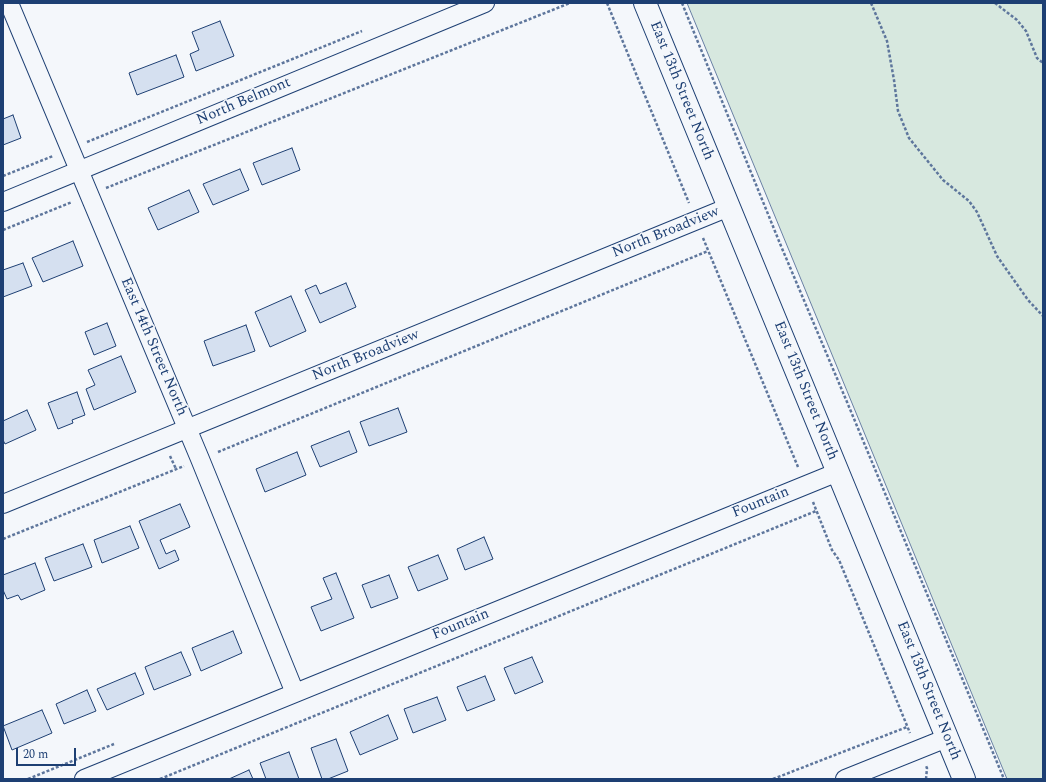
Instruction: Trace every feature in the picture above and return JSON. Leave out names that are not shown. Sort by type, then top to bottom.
[{"type":"main road","name":"East 13th Street North","points":[[645,3],[964,779]]},
{"type":"street","name":"East 14th Street North","points":[[9,3],[200,460],[295,693]]},
{"type":"street","name":"North Belmont","points":[[3,202],[485,3]]},
{"type":"street","name":"North Broadview","points":[[3,504],[729,207]]},
{"type":"street","name":"Fountain","points":[[84,779],[838,472]]},
{"type":"street","points":[[845,779],[947,738]]},
{"type":"path","points":[[3,230],[570,3]]},
{"type":"path","points":[[606,3],[832,550],[839,560],[907,727],[927,768],[926,779]]},
{"type":"path","points":[[682,3],[778,239],[1004,779]]},
{"type":"path","points":[[871,3],[887,41],[898,111],[909,138],[944,180],[969,201],[977,212],[997,256],[1028,300],[1043,316]]},
{"type":"path","points":[[995,3],[1017,20],[1026,31],[1037,58],[1043,63]]},
{"type":"path","points":[[3,176],[366,30]]},
{"type":"path","points":[[3,539],[200,460],[708,251]]},
{"type":"path","points":[[160,779],[816,511]]},
{"type":"path","points":[[773,779],[907,727]]},
{"type":"shaded area","points":[[687,3],[1043,3],[1043,779],[1007,779]]},
{"type":"building","points":[[220,21],[234,56],[196,71],[190,54],[199,50],[192,32]]},
{"type":"building","points":[[176,55],[184,77],[137,95],[129,73]]},
{"type":"building","points":[[13,115],[21,138],[3,145],[3,119]]},
{"type":"building","points":[[292,148],[300,170],[262,185],[253,163]]},
{"type":"building","points":[[240,169],[249,190],[213,205],[203,184]]},
{"type":"building","points":[[189,190],[199,212],[158,230],[148,208]]},
{"type":"building","points":[[73,241],[83,266],[43,282],[32,258]]},
{"type":"building","points":[[23,263],[32,286],[3,297],[3,270]]},
{"type":"building","points":[[346,283],[356,307],[320,323],[305,290],[316,285],[320,294]]},
{"type":"building","points":[[291,296],[306,331],[270,347],[255,312]]},
{"type":"building","points":[[107,323],[116,346],[94,355],[85,332]]},
{"type":"building","points":[[246,325],[255,351],[213,366],[204,341]]},
{"type":"building","points":[[121,356],[136,392],[94,410],[86,389],[95,385],[88,370]]},
{"type":"building","points":[[77,392],[85,415],[72,420],[73,423],[58,429],[48,403]]},
{"type":"building","points":[[398,408],[407,432],[369,446],[360,422]]},
{"type":"building","points":[[27,410],[36,430],[5,444],[3,440],[3,421]]},
{"type":"building","points":[[349,431],[357,452],[320,467],[311,446]]},
{"type":"building","points":[[297,452],[306,475],[265,492],[256,469]]},
{"type":"building","points":[[180,504],[190,527],[160,540],[166,554],[175,550],[179,560],[159,569],[139,521]]},
{"type":"building","points":[[130,526],[139,548],[102,563],[94,540]]},
{"type":"building","points":[[484,537],[493,559],[465,570],[457,549]]},
{"type":"building","points":[[83,544],[92,567],[54,581],[45,558]]},
{"type":"building","points":[[438,555],[448,579],[418,591],[408,567]]},
{"type":"building","points":[[35,563],[45,590],[21,600],[18,595],[7,599],[3,590],[3,575]]},
{"type":"building","points":[[336,573],[354,618],[321,631],[311,607],[332,599],[323,578]]},
{"type":"building","points":[[389,575],[398,598],[371,608],[362,585]]},
{"type":"building","points":[[233,631],[242,653],[201,671],[192,648]]},
{"type":"building","points":[[181,652],[191,675],[154,690],[145,667]]},
{"type":"building","points":[[532,657],[543,682],[515,694],[504,668]]},
{"type":"building","points":[[135,673],[144,694],[107,710],[97,689]]},
{"type":"building","points":[[485,676],[495,700],[467,711],[457,687]]},
{"type":"building","points":[[87,690],[96,711],[64,724],[56,704]]},
{"type":"building","points":[[437,697],[446,720],[413,733],[404,709]]},
{"type":"building","points":[[42,710],[52,733],[12,750],[3,726]]},
{"type":"building","points":[[388,715],[398,739],[360,755],[350,732]]},
{"type":"building","points":[[336,739],[348,771],[328,779],[322,779],[311,748]]},
{"type":"building","points":[[289,752],[299,779],[266,779],[260,763]]},
{"type":"building","points":[[249,770],[253,779],[229,779]]}]
